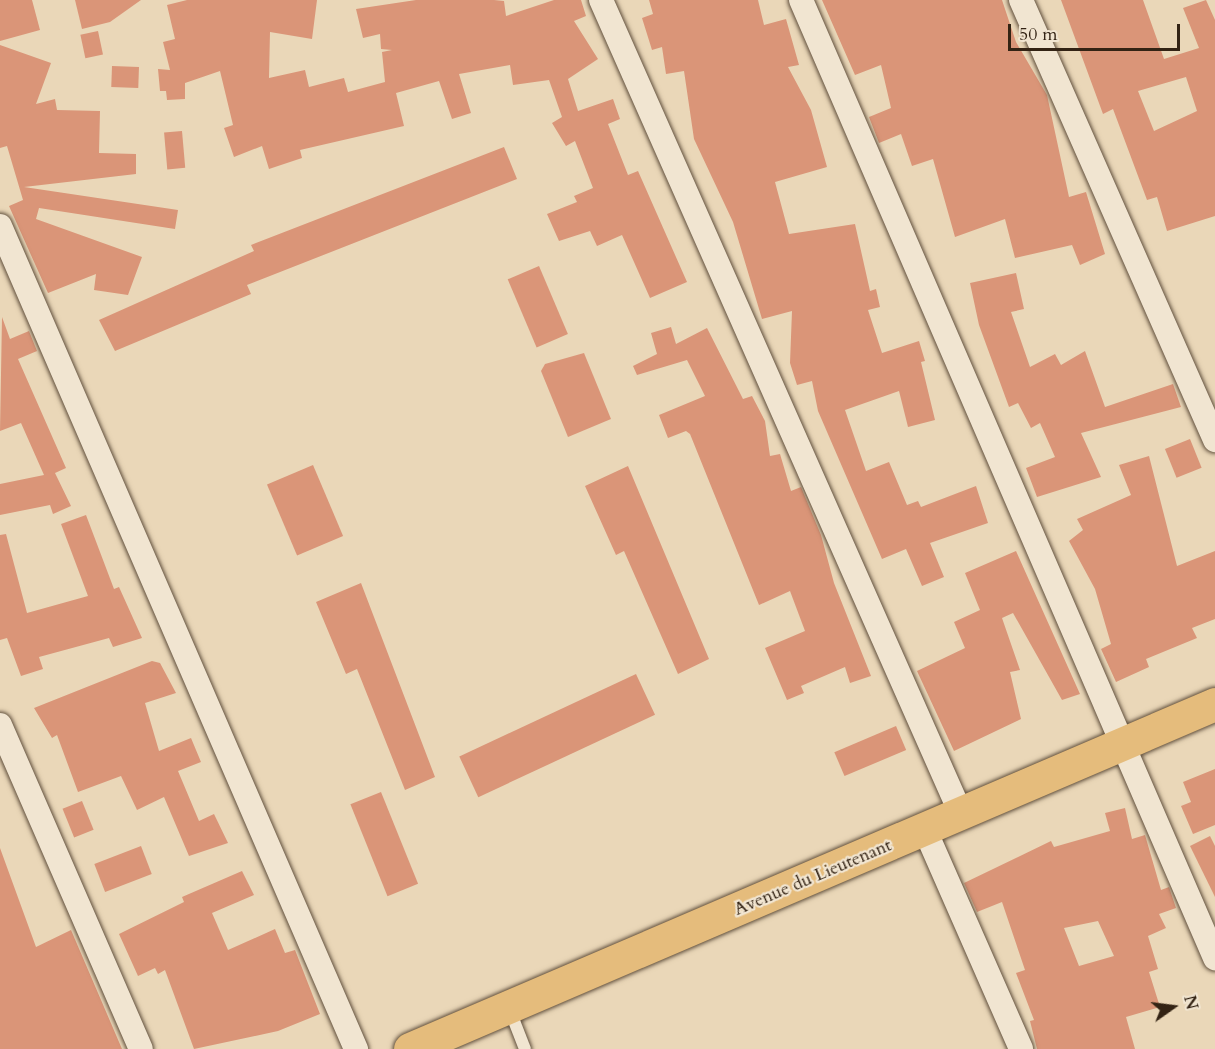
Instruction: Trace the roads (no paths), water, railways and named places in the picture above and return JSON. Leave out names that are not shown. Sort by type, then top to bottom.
[{"type":"main road","name":"Avenue du Lieutenant","points":[[410,1049],[1122,747],[1215,704]]},
{"type":"street","points":[[601,0],[961,814]]},
{"type":"street","points":[[801,0],[1215,958]]},
{"type":"street","points":[[1021,0],[1215,440]]},
{"type":"street","points":[[0,226],[356,1049]]},
{"type":"street","points":[[0,725],[141,1049]]},
{"type":"street","points":[[925,830],[1021,1049]]},
{"type":"lane","points":[[509,1007],[525,1049]]}]
